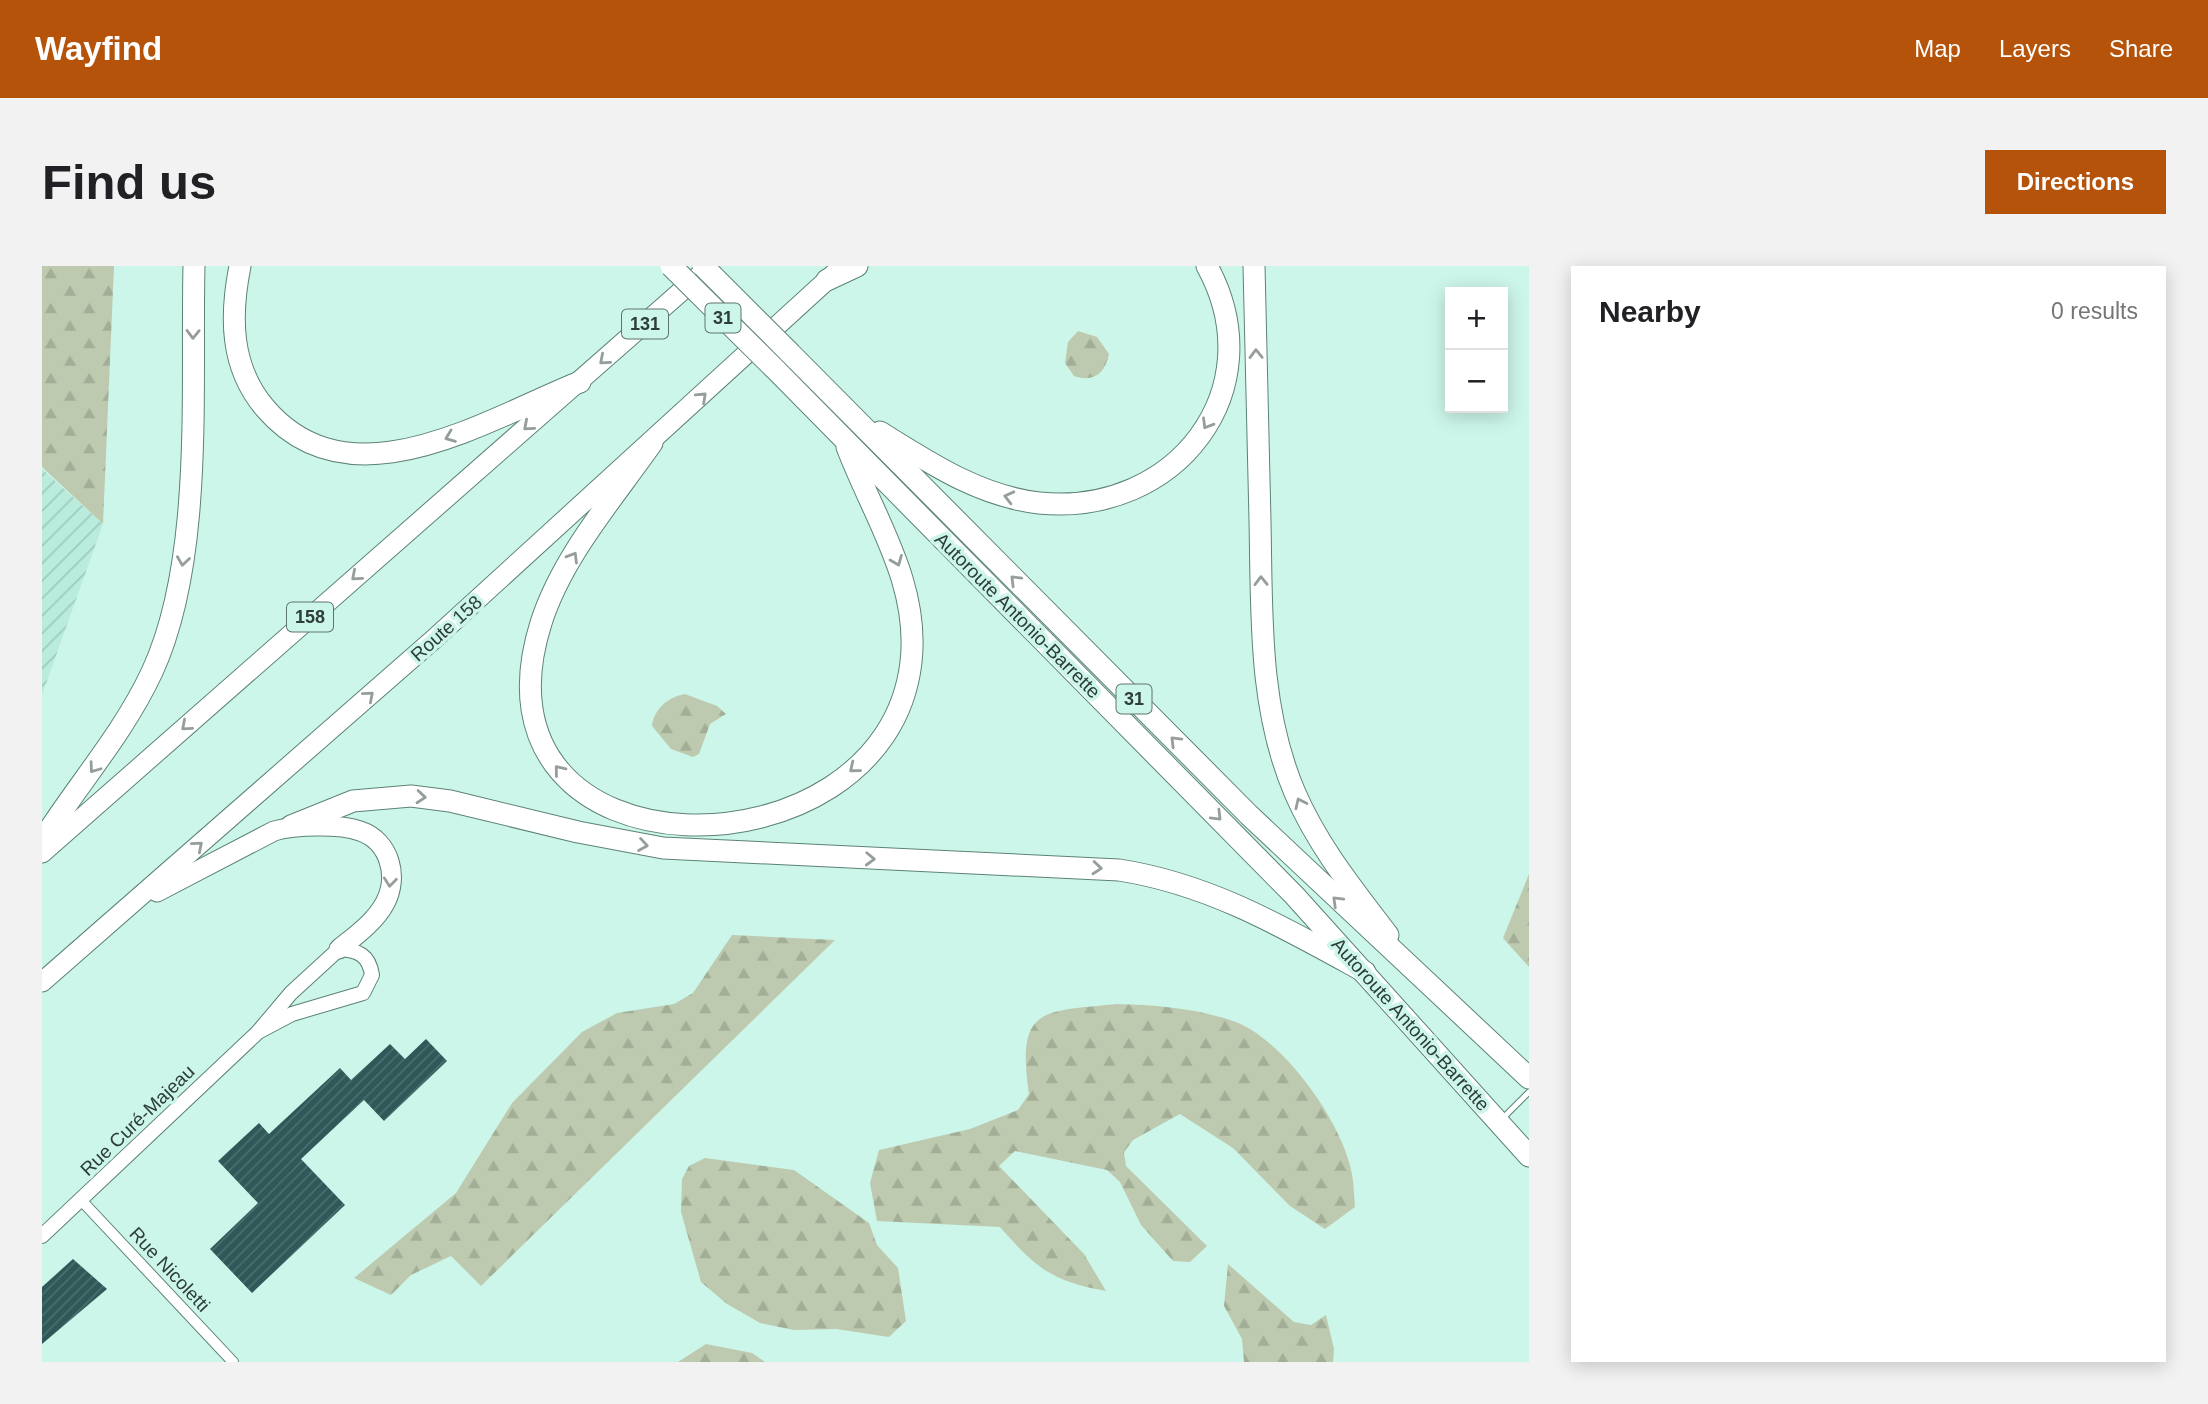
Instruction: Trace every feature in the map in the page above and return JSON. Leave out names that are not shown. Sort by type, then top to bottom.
[{"type":"highway","points":[[42,841],[135,705],[158,657],[175,603],[182,567],[190,480],[194,266]]},
{"type":"highway","points":[[240,266],[234,317],[235,344],[242,372],[255,396],[272,416],[292,432],[316,444],[344,452],[371,454],[429,445],[580,382]]},
{"type":"highway","name":"Autoroute Antonio-Barrette","points":[[671,266],[842,435],[1270,870],[1529,1156]]},
{"type":"highway","name":"Autoroute Antonio-Barrette","points":[[702,266],[1249,815],[1529,1078]]},
{"type":"highway","name":"131","points":[[580,382],[710,266]]},
{"type":"highway","points":[[835,273],[858,266]]},
{"type":"highway","points":[[848,413],[937,468],[1000,495],[1038,503],[1072,503],[1109,499],[1132,491],[1166,472],[1186,454],[1210,421],[1220,398],[1228,362],[1228,328],[1223,304],[1207,266]]},
{"type":"highway","points":[[1254,266],[1262,635],[1275,731],[1294,791],[1322,846],[1423,981]]},
{"type":"highway","name":"Route 158","points":[[42,982],[652,443],[835,273]]},
{"type":"highway","name":"158","points":[[42,853],[580,382]]},
{"type":"highway","points":[[652,443],[579,548],[552,594],[534,650],[531,704],[540,740],[552,762],[588,798],[640,820],[702,825],[762,816],[822,791],[872,754],[889,731],[900,707],[912,650],[908,594],[897,562],[867,500],[842,435]]},
{"type":"highway","points":[[128,907],[248,842],[353,801],[411,796],[450,801],[625,842],[684,850],[1044,864],[1127,871],[1180,883],[1228,900],[1364,972]]},
{"type":"highway","points":[[291,826],[357,830],[374,839],[388,856],[391,882],[386,901],[371,921],[339,949]]},
{"type":"street","name":"Rue Curé-Majeau","points":[[42,1237],[258,1032],[291,993],[339,949],[356,951],[367,960],[372,975],[363,993],[292,1014],[258,1032]]},
{"type":"street","name":"Rue Nicoletti","points":[[81,1200],[233,1362]]},
{"type":"lane","points":[[1499,1122],[1529,1092]]},
{"type":"shaded area","points":[[42,469],[103,524],[42,695]]},
{"type":"green space","points":[[42,266],[114,266],[103,524],[42,467]]},
{"type":"green space","points":[[1078,331],[1097,337],[1109,354],[1105,366],[1093,377],[1074,376],[1065,363],[1068,342]]},
{"type":"green space","points":[[685,694],[717,706],[726,714],[710,724],[699,754],[693,757],[671,749],[652,726],[663,705]]},
{"type":"green space","points":[[1529,874],[1529,967],[1503,938]]},
{"type":"green space","points":[[732,935],[835,940],[481,1286],[451,1256],[411,1275],[391,1295],[354,1278],[456,1193],[512,1103],[582,1032],[617,1013],[674,1004],[693,993]]},
{"type":"green space","points":[[1116,1004],[1204,1013],[1233,1021],[1252,1030],[1271,1045],[1308,1085],[1337,1131],[1352,1174],[1355,1207],[1325,1229],[1290,1206],[1233,1148],[1180,1114],[1133,1140],[1124,1152],[1126,1166],[1207,1246],[1190,1262],[1173,1261],[1141,1225],[1120,1182],[1107,1170],[1015,1151],[999,1166],[1084,1254],[1106,1291],[1071,1283],[1046,1271],[1024,1253],[1000,1227],[877,1221],[870,1183],[879,1150],[970,1129],[1018,1110],[1029,1094],[1027,1044],[1031,1029],[1040,1019],[1069,1009]]},
{"type":"green space","points":[[705,1158],[794,1170],[869,1223],[877,1245],[898,1268],[906,1321],[889,1337],[836,1329],[794,1330],[760,1323],[727,1304],[701,1282],[681,1212],[682,1179],[689,1166]]},
{"type":"green space","points":[[1228,1264],[1294,1322],[1311,1325],[1326,1315],[1334,1349],[1333,1362],[1244,1362],[1242,1339],[1224,1306]]},
{"type":"green space","points":[[706,1344],[752,1353],[765,1362],[678,1362]]},
{"type":"building","points":[[426,1039],[447,1061],[384,1121],[364,1100],[301,1159],[345,1205],[252,1293],[210,1249],[258,1203],[218,1161],[259,1123],[269,1134],[340,1068],[351,1080],[390,1044],[405,1059]]},
{"type":"building","points":[[73,1259],[107,1289],[42,1344],[42,1287]]}]
